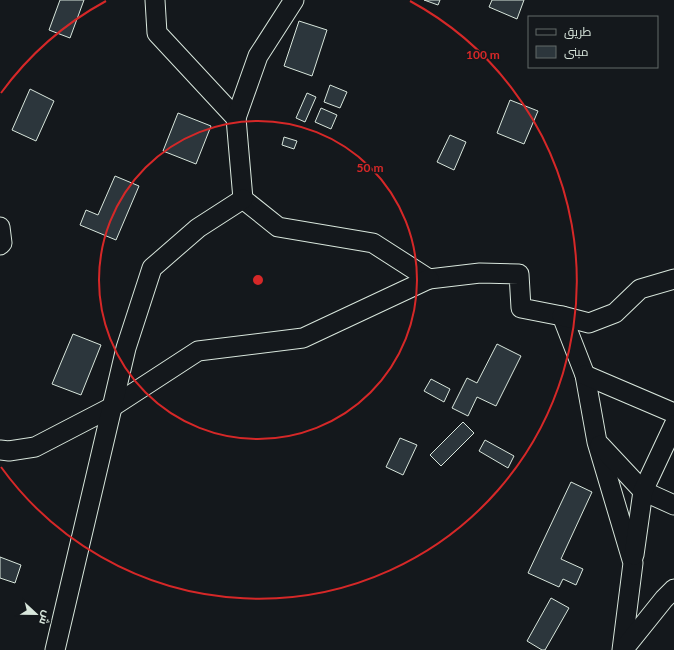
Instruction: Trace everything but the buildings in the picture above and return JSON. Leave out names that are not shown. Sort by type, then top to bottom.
[{"type":"street","points":[[155,0],[157,32],[236,118]]},
{"type":"street","points":[[294,0],[258,56],[236,118],[243,199],[278,227],[373,243],[429,279]]},
{"type":"street","points":[[55,650],[126,348],[152,268],[198,228],[243,199]]},
{"type":"street","points":[[0,227],[2,243],[0,245]]},
{"type":"street","points":[[0,450],[8,452],[35,446],[112,407],[198,351],[303,338],[429,279],[480,273],[519,274],[521,308],[589,323],[615,313],[640,289],[674,279]]},
{"type":"street","points":[[562,316],[585,375],[597,442],[633,563]]},
{"type":"street","points":[[585,375],[674,413]]},
{"type":"street","points":[[623,650],[643,491],[674,425]]},
{"type":"street","points":[[597,442],[643,491],[674,505]]},
{"type":"street","points":[[623,650],[664,599],[674,589]]}]
